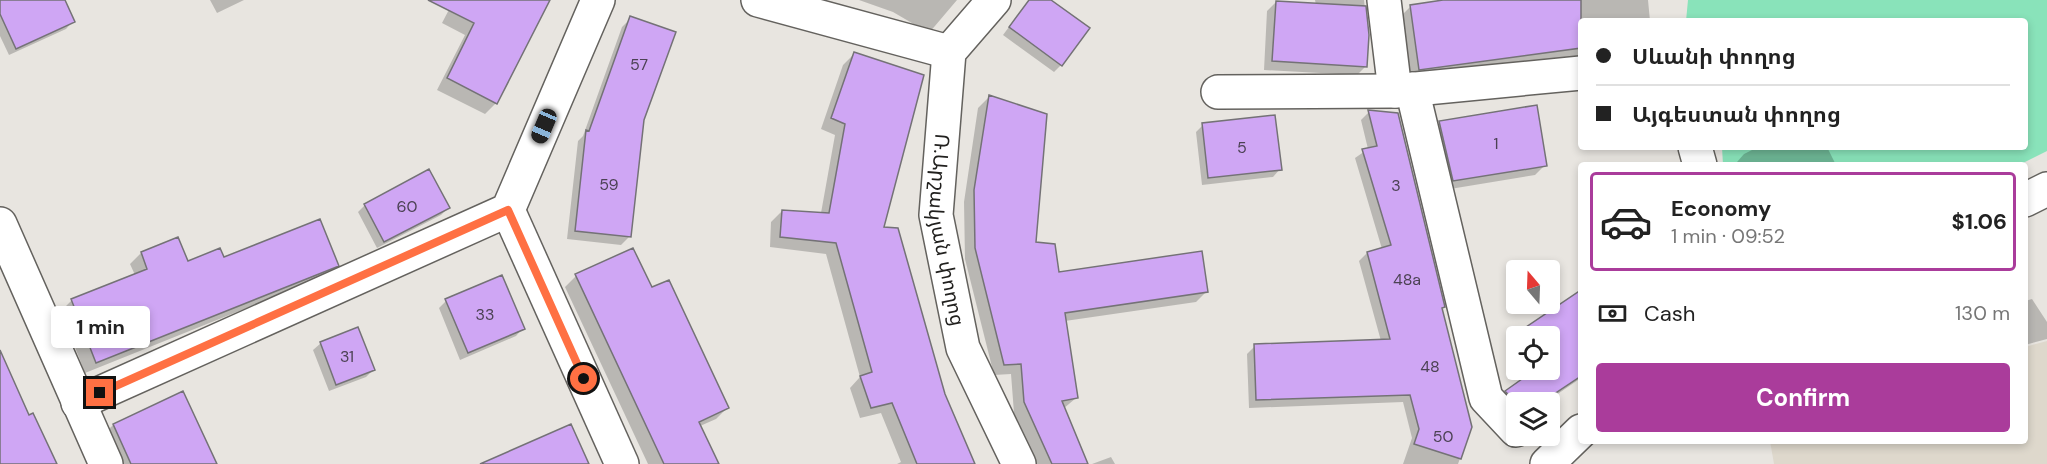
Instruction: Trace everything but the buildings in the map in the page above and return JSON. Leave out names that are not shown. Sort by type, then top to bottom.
[{"type":"street","points":[[78,403],[508,210],[598,0]]},
{"type":"street","points":[[758,0],[949,52],[994,0]]},
{"type":"street","points":[[1384,0],[1403,90],[1486,398],[1506,419]]},
{"type":"street","name":"Ռ.Արշակյան փողոց","points":[[949,52],[936,215],[963,348],[1018,464]]},
{"type":"street","points":[[1218,92],[1403,90],[1578,73]]},
{"type":"street","points":[[2028,198],[2047,189]]},
{"type":"street","points":[[508,210],[622,464]]},
{"type":"street","points":[[0,224],[106,464]]},
{"type":"street","points":[[1531,446],[1547,463],[1578,434]]},
{"type":"shaded area","points":[[2047,341],[2047,464],[1774,464],[1771,444],[2028,444],[2028,346]]},
{"type":"green space","points":[[1688,0],[2047,0],[2047,151],[2025,162],[1723,162],[1722,150],[2028,150],[2028,18],[1686,18]]},
{"type":"route","points":[[100,393],[508,210],[584,379]]}]
